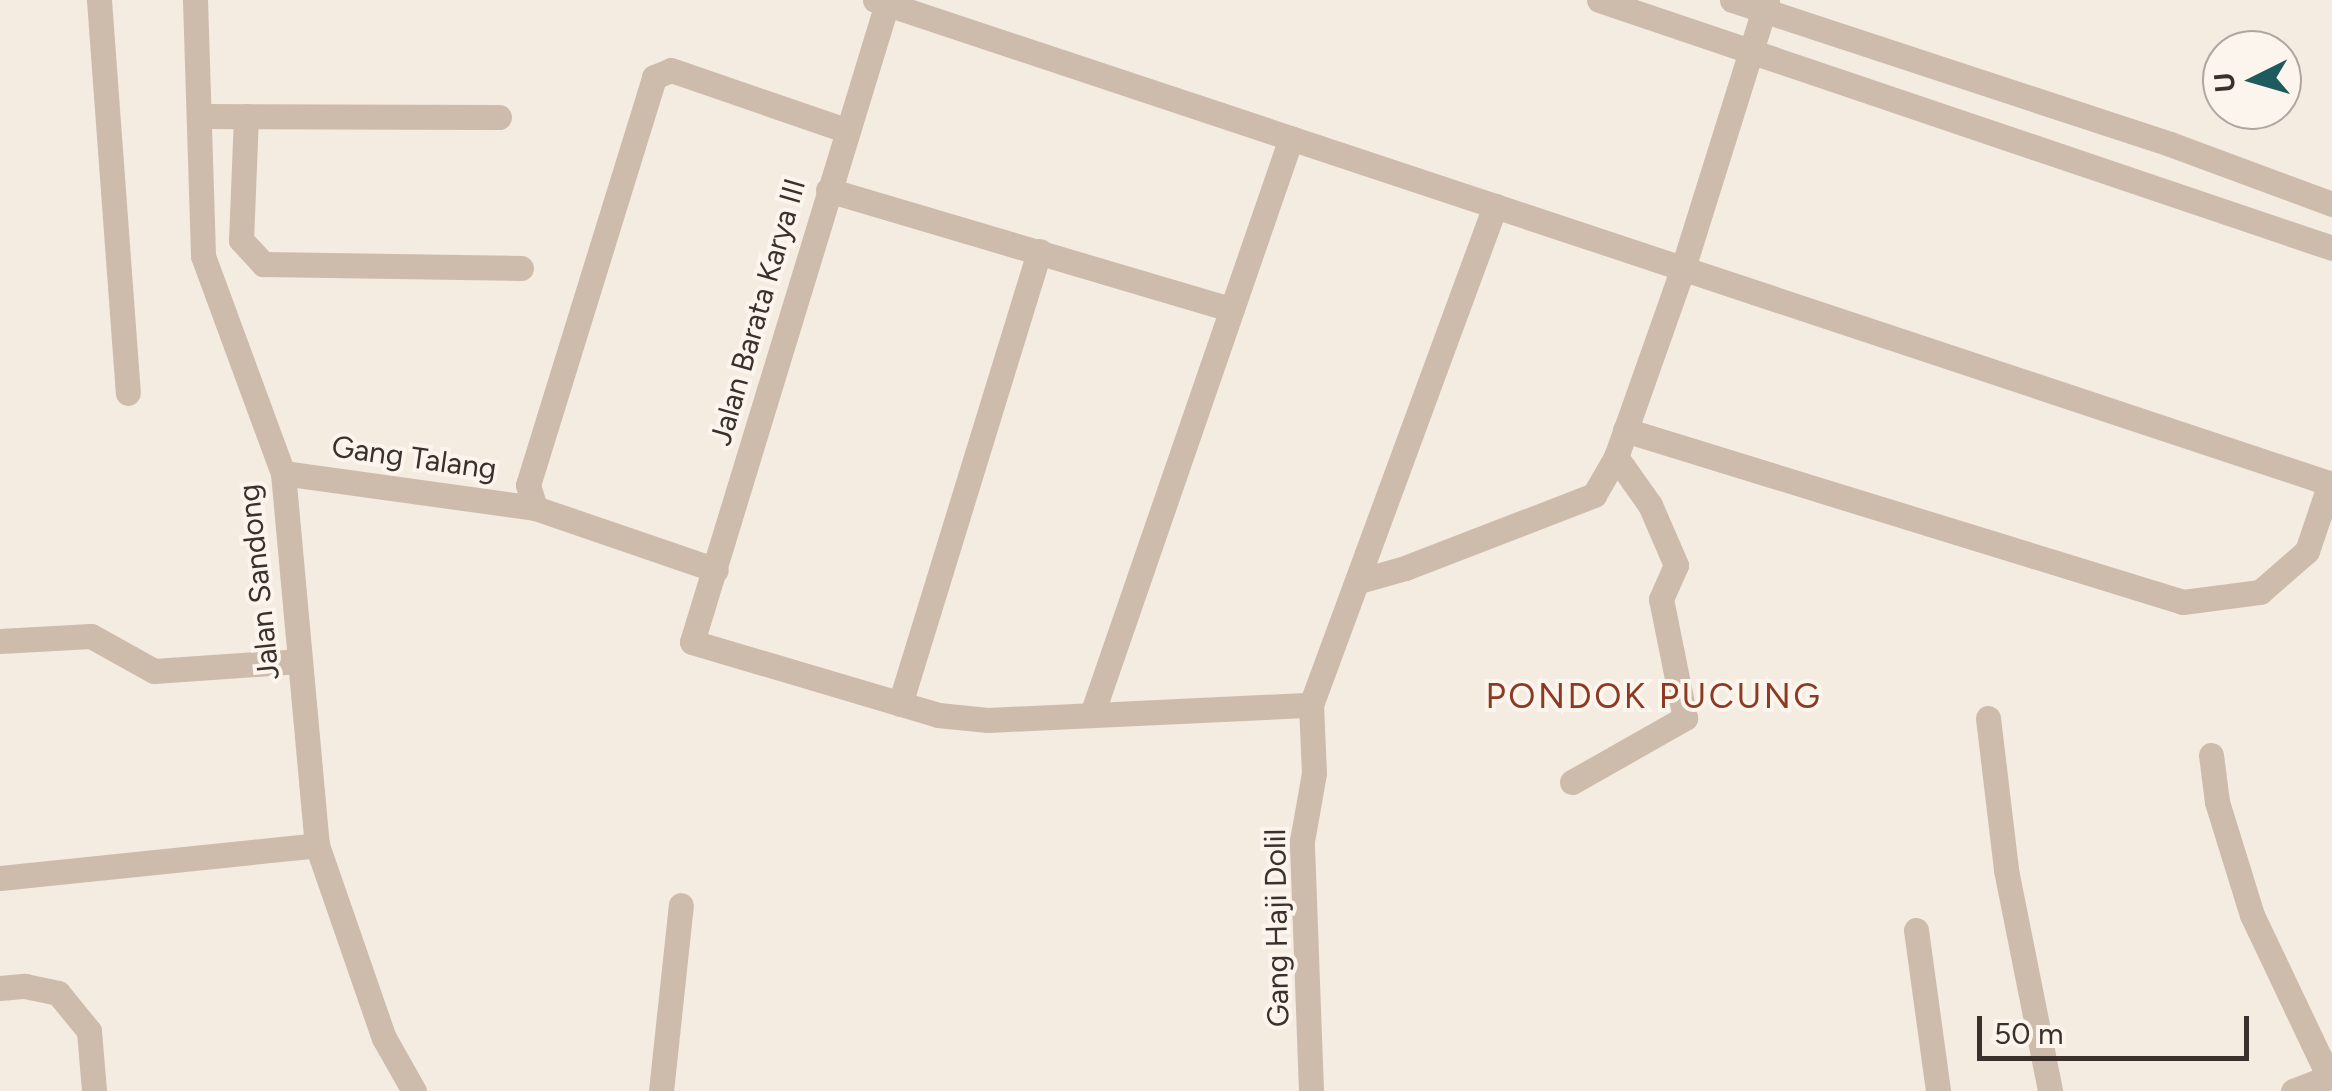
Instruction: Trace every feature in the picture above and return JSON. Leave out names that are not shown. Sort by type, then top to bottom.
[{"type":"street","points":[[98,0],[128,394]]},
{"type":"street","name":"Jalan Sandong","points":[[196,0],[203,256],[284,473],[317,845],[384,1038],[414,1091]]},
{"type":"street","points":[[1598,0],[2332,248]]},
{"type":"street","points":[[1732,0],[1766,5],[2332,204]]},
{"type":"street","points":[[883,1],[2331,484],[2307,551],[2260,592],[2183,602],[1625,430]]},
{"type":"street","name":"Jalan Barata Karya III","points":[[883,1],[692,642],[900,704]]},
{"type":"street","points":[[1359,581],[1405,568],[1594,495],[1616,457],[1683,268],[1766,5]]},
{"type":"street","points":[[535,508],[528,485],[654,77],[671,70],[846,130]]},
{"type":"street","points":[[199,116],[499,117]]},
{"type":"street","points":[[246,116],[241,240],[264,264],[522,268]]},
{"type":"street","points":[[1092,714],[1291,138]]},
{"type":"street","points":[[828,190],[1232,310]]},
{"type":"street","points":[[1040,252],[900,704],[938,715],[988,720],[1312,705],[1495,206]]},
{"type":"street","points":[[1572,782],[1686,718],[1660,599],[1676,565],[1650,505],[1616,457]]},
{"type":"street","name":"Gang Talang","points":[[284,473],[535,508],[716,570]]},
{"type":"street","points":[[0,641],[92,636],[154,671],[300,661]]},
{"type":"street","name":"Gang Haji Dolil","points":[[1312,705],[1314,773],[1302,841],[1312,1091]]},
{"type":"street","points":[[1988,718],[2006,870],[2050,1091]]},
{"type":"street","points":[[2211,754],[2217,802],[2252,915],[2331,1076],[2293,1091]]},
{"type":"street","points":[[0,878],[317,845]]},
{"type":"street","points":[[661,1091],[681,905]]},
{"type":"street","points":[[1916,930],[1938,1091]]},
{"type":"street","points":[[0,988],[25,986],[58,993],[89,1031],[94,1091]]},
{"type":"district","name":"PONDOK PUCUNG","points":[[1654,696]]}]
